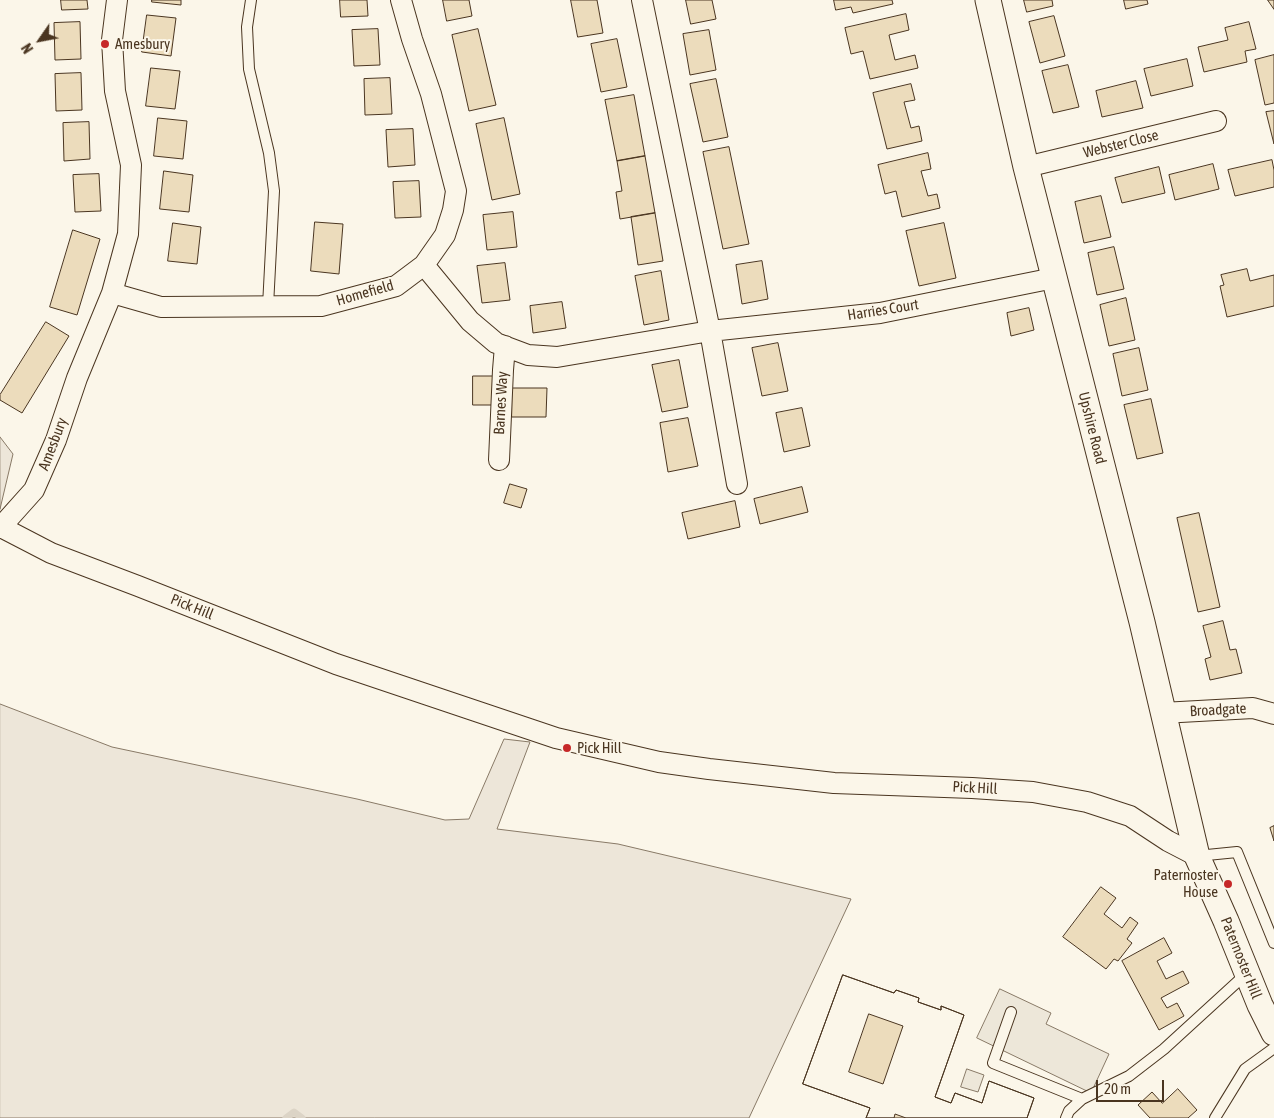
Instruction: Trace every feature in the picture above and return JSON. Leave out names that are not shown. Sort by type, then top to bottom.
[{"type":"street","name":"Amesbury","points":[[0,526],[34,490],[56,440],[78,378],[112,293],[128,234],[131,166],[115,91],[112,40],[117,0]]},
{"type":"street","name":"Homefield","points":[[112,293],[160,307],[321,306],[396,286],[424,265],[445,235],[453,210],[456,191],[431,94],[401,0]]},
{"type":"street","points":[[642,0],[710,331],[737,484]]},
{"type":"street","name":"Upshire Road","points":[[988,0],[1026,167],[1142,622],[1197,856]]},
{"type":"street","name":"Webster Close","points":[[1026,167],[1216,121]]},
{"type":"street","name":"Harries Court","points":[[424,265],[470,320],[496,343],[528,355],[556,357],[710,331],[880,313],[1054,278]]},
{"type":"street","name":"Barnes Way","points":[[499,460],[505,346]]},
{"type":"street","name":"Pick Hill","points":[[0,526],[51,554],[336,664],[556,738],[659,762],[709,769],[834,783],[1033,792],[1088,802],[1130,816],[1168,841],[1197,856]]},
{"type":"street","name":"Broadgate","points":[[1162,713],[1253,708],[1274,714]]},
{"type":"street","name":"Paternoster Hill","points":[[1197,856],[1274,1032]]},
{"type":"lane","points":[[251,0],[247,27],[248,69],[267,144],[274,191],[268,306]]},
{"type":"lane","points":[[1197,856],[1237,852],[1274,943]]},
{"type":"lane","points":[[1066,1118],[1068,1111],[1082,1099],[1129,1076],[1164,1049],[1247,974]]},
{"type":"lane","points":[[1011,1012],[992,1063],[1082,1099]]},
{"type":"lane","points":[[1215,1118],[1246,1069],[1274,1048]]},
{"type":"shaded area","points":[[0,437],[13,454],[0,509]]},
{"type":"shaded area","points":[[0,704],[112,747],[357,799],[445,820],[469,819],[504,739],[530,742],[497,829],[618,844],[851,899],[749,1118],[0,1118]]},
{"type":"shaded area","points":[[1000,989],[1051,1013],[1046,1024],[1109,1054],[1091,1093],[977,1038]]},
{"type":"shaded area","points":[[967,1069],[984,1075],[978,1092],[961,1087]]},
{"type":"building","points":[[61,0],[87,0],[88,9],[62,10]]},
{"type":"building","points":[[152,0],[181,0],[181,5],[152,2]]},
{"type":"building","points":[[340,0],[367,0],[368,16],[341,17]]},
{"type":"building","points":[[443,0],[469,0],[472,16],[447,21]]},
{"type":"building","points":[[571,0],[597,0],[603,33],[578,37]]},
{"type":"building","points":[[686,0],[712,0],[716,19],[691,24]]},
{"type":"building","points":[[834,0],[892,0],[893,4],[853,13],[851,7],[836,10]]},
{"type":"building","points":[[1024,0],[1052,0],[1053,6],[1027,12]]},
{"type":"building","points":[[1124,0],[1147,0],[1148,4],[1126,9]]},
{"type":"building","points":[[1268,0],[1274,0],[1274,9]]},
{"type":"building","points":[[906,14],[909,30],[889,35],[895,60],[915,55],[918,68],[870,79],[863,51],[851,54],[845,28]]},
{"type":"building","points":[[147,15],[176,18],[171,56],[142,52]]},
{"type":"building","points":[[1054,16],[1065,56],[1040,63],[1029,22]]},
{"type":"building","points":[[80,22],[81,59],[55,60],[54,23]]},
{"type":"building","points":[[1249,22],[1256,49],[1245,51],[1247,62],[1204,72],[1198,47],[1228,40],[1225,28]]},
{"type":"building","points":[[378,29],[380,65],[354,66],[352,30]]},
{"type":"building","points":[[478,29],[496,105],[469,111],[452,35]]},
{"type":"building","points":[[709,30],[716,70],[690,75],[683,34]]},
{"type":"building","points":[[617,39],[627,87],[601,92],[591,44]]},
{"type":"building","points":[[1274,55],[1274,103],[1265,105],[1255,60]]},
{"type":"building","points":[[1187,59],[1193,86],[1151,96],[1144,69]]},
{"type":"building","points":[[1068,65],[1079,107],[1053,113],[1042,71]]},
{"type":"building","points":[[151,68],[180,71],[175,109],[146,106]]},
{"type":"building","points":[[81,73],[82,110],[56,111],[55,74]]},
{"type":"building","points":[[390,78],[392,114],[365,115],[364,79]]},
{"type":"building","points":[[716,79],[728,137],[703,142],[690,84]]},
{"type":"building","points":[[1136,81],[1143,108],[1102,117],[1096,91]]},
{"type":"building","points":[[911,84],[915,100],[904,102],[911,128],[919,126],[922,141],[887,149],[873,93]]},
{"type":"building","points":[[634,95],[645,156],[617,161],[605,100]]},
{"type":"building","points":[[1274,111],[1274,144],[1266,112]]},
{"type":"building","points":[[158,118],[187,121],[183,159],[154,156]]},
{"type":"building","points":[[504,118],[520,194],[492,200],[476,124]]},
{"type":"building","points":[[89,122],[90,159],[64,161],[63,123]]},
{"type":"building","points":[[413,129],[415,165],[388,167],[386,130]]},
{"type":"building","points":[[729,147],[749,244],[723,249],[703,152]]},
{"type":"building","points":[[928,153],[931,169],[921,171],[928,196],[937,194],[940,208],[902,217],[896,191],[885,194],[878,165]]},
{"type":"building","points":[[645,156],[655,213],[620,219],[616,192],[622,191],[617,161]]},
{"type":"building","points":[[1272,160],[1274,187],[1235,196],[1228,170]]},
{"type":"building","points":[[1213,164],[1219,189],[1175,200],[1169,175]]},
{"type":"building","points":[[1159,167],[1165,193],[1122,203],[1115,178]]},
{"type":"building","points":[[164,171],[193,175],[189,212],[160,209]]},
{"type":"building","points":[[99,174],[101,211],[75,212],[73,175]]},
{"type":"building","points":[[419,181],[421,217],[395,218],[393,182]]},
{"type":"building","points":[[1101,196],[1111,237],[1084,243],[1075,202]]},
{"type":"building","points":[[513,212],[517,247],[487,250],[483,215]]},
{"type":"building","points":[[655,213],[663,261],[638,265],[631,217]]},
{"type":"building","points":[[315,222],[343,224],[339,274],[311,271]]},
{"type":"building","points":[[173,223],[201,227],[197,264],[168,261]]},
{"type":"building","points":[[944,223],[956,278],[919,286],[906,231]]},
{"type":"building","points":[[73,230],[100,239],[77,315],[50,307]]},
{"type":"building","points":[[1114,247],[1124,289],[1097,295],[1088,253]]},
{"type":"building","points":[[762,261],[768,299],[742,304],[736,265]]},
{"type":"building","points":[[505,263],[510,300],[482,303],[477,266]]},
{"type":"building","points":[[1247,269],[1250,281],[1274,275],[1274,306],[1227,317],[1220,286],[1224,285],[1221,275]]},
{"type":"building","points":[[661,271],[669,320],[644,325],[635,276]]},
{"type":"building","points":[[1126,298],[1135,340],[1109,346],[1100,305]]},
{"type":"building","points":[[562,302],[566,328],[533,333],[530,306]]},
{"type":"building","points":[[1029,308],[1034,330],[1011,336],[1007,313]]},
{"type":"building","points":[[46,322],[69,336],[22,413],[0,400],[0,395]]},
{"type":"building","points":[[778,343],[788,391],[762,396],[752,348]]},
{"type":"building","points":[[1139,348],[1148,390],[1122,396],[1113,354]]},
{"type":"building","points":[[679,360],[688,407],[662,412],[652,365]]},
{"type":"building","points":[[473,376],[494,376],[494,405],[473,405]]},
{"type":"building","points":[[512,388],[547,388],[546,417],[512,417]]},
{"type":"building","points":[[1151,399],[1163,453],[1137,459],[1124,405]]},
{"type":"building","points":[[802,408],[810,446],[784,452],[776,413]]},
{"type":"building","points":[[688,418],[698,466],[668,472],[660,423]]},
{"type":"building","points":[[510,484],[527,489],[521,508],[504,503]]},
{"type":"building","points":[[802,487],[808,512],[760,524],[754,499]]},
{"type":"building","points":[[735,501],[740,527],[688,539],[682,513]]},
{"type":"building","points":[[1199,513],[1220,607],[1198,612],[1177,518]]},
{"type":"building","points":[[1223,621],[1230,650],[1236,649],[1242,673],[1210,680],[1205,659],[1211,657],[1203,626]]},
{"type":"building","points":[[1274,826],[1274,841],[1270,828]]},
{"type":"building","points":[[1101,887],[1116,898],[1104,914],[1122,928],[1130,917],[1138,923],[1127,939],[1132,943],[1118,961],[1114,959],[1106,969],[1063,937]]},
{"type":"building","points":[[1164,938],[1172,953],[1157,961],[1166,979],[1183,971],[1189,983],[1161,998],[1167,1008],[1177,1003],[1184,1016],[1159,1030],[1122,961]]},
{"type":"building","points":[[843,975],[894,993],[896,990],[919,998],[918,1002],[941,1010],[941,1006],[964,1015],[935,1097],[951,1103],[955,1093],[982,1103],[989,1081],[1034,1098],[1027,1118],[906,1118],[895,1114],[894,1118],[866,1118],[870,1108],[803,1084]],"holes":[[[869,1014],[903,1026],[883,1084],[849,1072]]]},
{"type":"building","points":[[843,975],[894,993],[896,990],[919,998],[918,1002],[941,1010],[941,1006],[964,1015],[935,1097],[951,1103],[955,1093],[982,1103],[989,1081],[1034,1098],[1027,1118],[866,1118],[870,1108],[803,1084]]},
{"type":"building","points":[[1178,1089],[1197,1110],[1188,1118],[1150,1118],[1138,1105],[1152,1092],[1162,1103]]},
{"type":"waterway","points":[[286,1118],[294,1112],[302,1118]]},
{"type":"place","name":"Amesbury","points":[[105,44]]},
{"type":"place","name":"Pick Hill","points":[[567,748]]},
{"type":"place","name":"Paternoster House","points":[[1228,884]]}]
